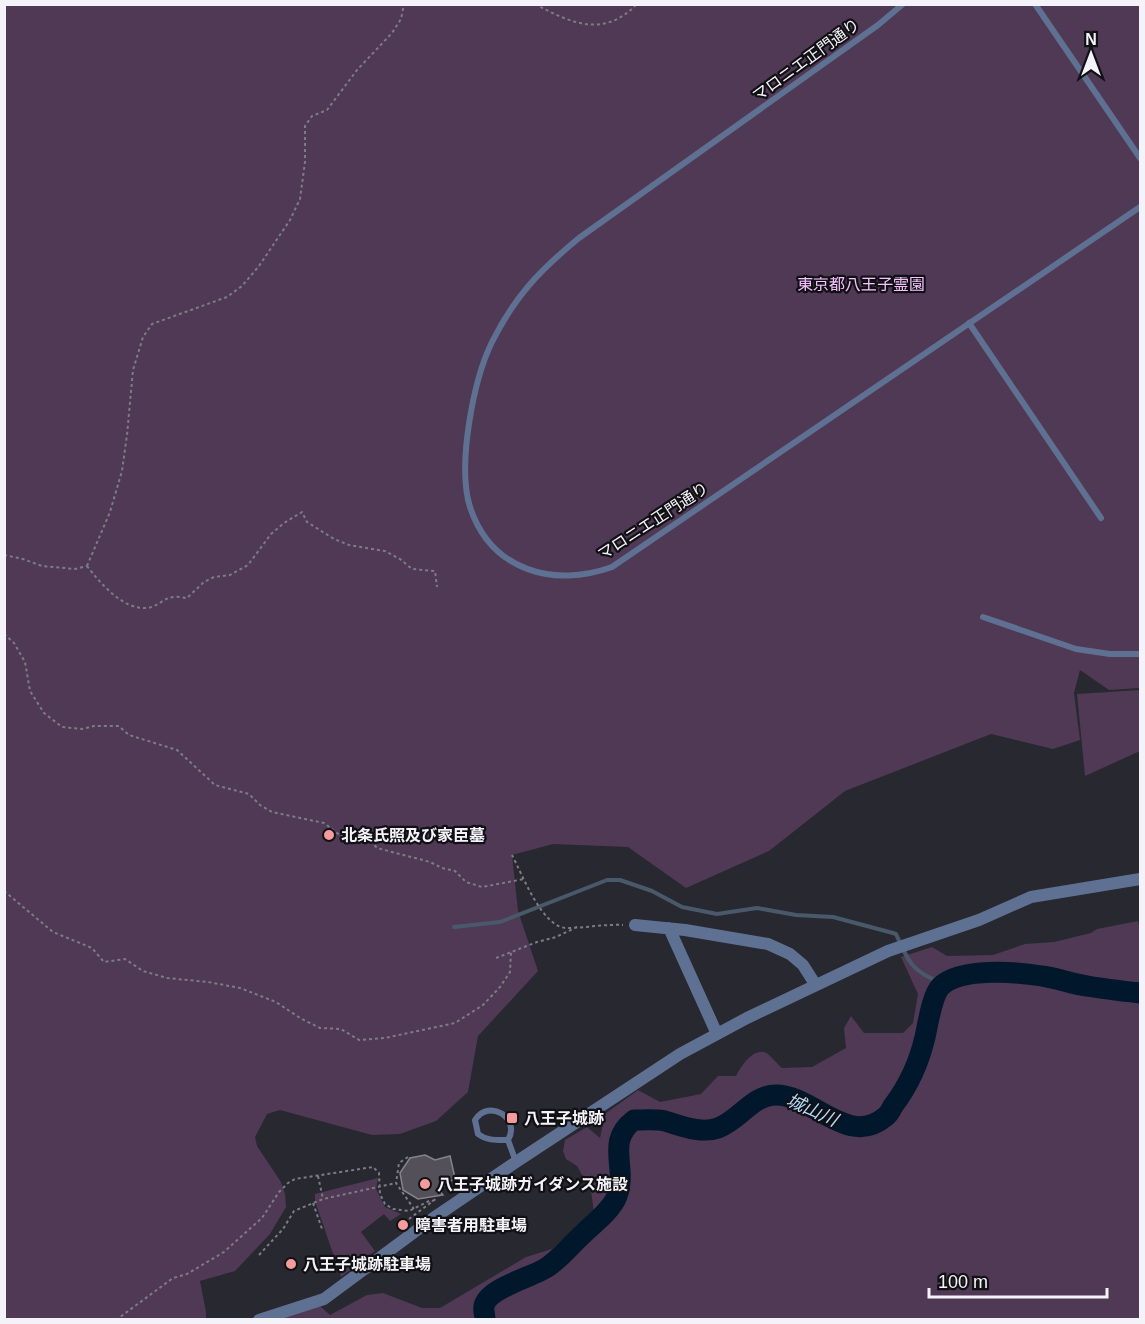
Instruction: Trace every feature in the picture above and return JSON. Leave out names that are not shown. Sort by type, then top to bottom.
[{"type":"street","points":[[259,1320],[324,1299],[425,1224],[680,1054],[815,984],[888,951],[979,920],[1031,897],[1140,879]]},
{"type":"street","points":[[635,925],[669,928],[768,944],[790,954],[803,965],[815,984]]},
{"type":"street","points":[[669,928],[717,1034]]},
{"type":"lane","name":"マロニエ正門通り","points":[[903,4],[878,25],[579,238],[539,273],[521,293],[491,344],[474,398],[468,435],[465,475],[470,507],[492,546],[512,562],[530,571],[552,576],[574,577],[612,567],[1140,207]]},
{"type":"lane","points":[[1035,4],[1140,158]]},
{"type":"lane","points":[[969,322],[1101,518]]},
{"type":"lane","points":[[983,617],[1076,649],[1110,654],[1140,654]]},
{"type":"lane","points":[[486,1110],[504,1115],[512,1134],[508,1140],[483,1138],[478,1134],[475,1120],[479,1114],[486,1110]]},
{"type":"lane","points":[[508,1140],[516,1162]]},
{"type":"path","points":[[87,566],[110,512],[122,471],[133,369],[143,337],[152,324],[227,297],[242,286],[259,266],[290,220],[300,199],[305,162],[305,126],[312,116],[327,111],[357,70],[392,33],[401,19],[404,4]]},
{"type":"path","points":[[535,4],[585,24],[607,24],[625,17],[637,4]]},
{"type":"path","points":[[87,566],[104,587],[131,606],[146,608],[172,597],[187,598],[204,582],[214,577],[230,575],[248,565],[271,534],[302,512],[307,522],[349,546],[385,551],[412,569],[435,572],[436,587]]},
{"type":"path","points":[[4,555],[42,566],[75,569],[87,566]]},
{"type":"path","points":[[4,634],[14,643],[25,662],[30,691],[44,713],[62,727],[82,729],[94,726],[119,726],[129,735],[177,750],[215,785],[249,794],[260,805],[272,812],[324,823],[341,836],[370,840],[376,848],[407,854],[455,871],[466,882],[482,886],[524,879]]},
{"type":"path","points":[[512,855],[537,902],[552,922],[564,928],[610,924],[635,925]]},
{"type":"path","points":[[4,891],[53,932],[92,948],[104,962],[125,960],[143,971],[167,978],[240,988],[276,1002],[320,1028],[341,1029],[359,1040],[385,1038],[455,1023],[483,1005],[500,987],[510,972],[511,952]]},
{"type":"path","points":[[496,958],[556,937],[579,926]]},
{"type":"path","points":[[408,1157],[399,1163],[396,1183],[414,1209]]},
{"type":"path","points":[[116,1320],[166,1282],[187,1274],[224,1252],[262,1218],[279,1192],[295,1179],[373,1167],[379,1173],[382,1200],[388,1206],[397,1211],[409,1211],[430,1200],[433,1201]]},
{"type":"path","points":[[317,1175],[323,1199]]},
{"type":"path","points":[[259,1255],[283,1229],[294,1211],[323,1199],[396,1183]]},
{"type":"path","points":[[409,1219],[436,1198]]},
{"type":"path","points":[[313,1203],[322,1229]]},
{"type":"green space","name":"東京都八王子霊園","points":[[5,5],[1140,5],[1140,688],[1109,690],[1080,670],[1074,693],[1080,740],[1053,749],[991,734],[845,791],[769,851],[686,888],[628,847],[553,844],[512,855],[518,911],[538,971],[478,1036],[468,1092],[436,1121],[400,1134],[372,1135],[280,1110],[267,1114],[255,1137],[257,1146],[281,1182],[286,1207],[270,1234],[235,1271],[200,1281],[206,1319],[5,1320]]},
{"type":"green space","points":[[1140,690],[1140,751],[1085,776],[1077,694]]},
{"type":"green space","points":[[1138,921],[1140,930],[1140,1319],[278,1320],[320,1306],[330,1315],[367,1295],[383,1293],[422,1308],[440,1308],[526,1257],[552,1249],[594,1212],[591,1191],[577,1166],[566,1159],[563,1151],[565,1140],[587,1127],[600,1138],[605,1114],[638,1090],[660,1102],[701,1094],[718,1076],[736,1076],[747,1060],[759,1052],[768,1054],[782,1068],[812,1067],[846,1048],[844,1028],[851,1016],[864,1033],[903,1033],[913,1023],[918,994],[901,957],[932,947],[947,956],[993,955],[1025,944],[1054,942],[1091,933],[1097,929]]},
{"type":"green space","points":[[378,1178],[376,1189],[385,1207],[401,1214],[390,1221],[384,1214],[361,1232],[375,1251],[341,1277],[315,1201],[315,1194]]},
{"type":"building","name":"八王子城跡ガイダンス施設","points":[[425,1155],[435,1160],[450,1156],[455,1178],[439,1190],[443,1195],[418,1199],[403,1190],[400,1173],[410,1158]]},
{"type":"waterway","points":[[454,927],[500,922],[607,880],[620,880],[652,891],[682,907],[717,914],[757,908],[796,915],[833,917],[893,933],[896,934],[908,959],[918,971],[944,984]]},
{"type":"waterway","name":"城山川","points":[[485,1320],[484,1306],[493,1294],[551,1265],[611,1207],[620,1185],[619,1146],[621,1137],[625,1128],[634,1120],[661,1120],[691,1129],[712,1130],[726,1124],[760,1099],[776,1095],[790,1097],[844,1124],[858,1127],[871,1125],[887,1115],[909,1082],[920,1056],[935,996],[941,986],[950,980],[975,973],[1018,973],[1140,993]]},
{"type":"place","name":"北条氏照及び家臣墓","points":[[329,835]]},
{"type":"place","name":"八王子城跡","points":[[512,1118]]},
{"type":"place","name":"八王子城跡ガイダンス施設","points":[[425,1184]]},
{"type":"place","name":"障害者用駐車場","points":[[403,1225]]},
{"type":"place","name":"八王子城跡駐車場","points":[[291,1264]]}]
